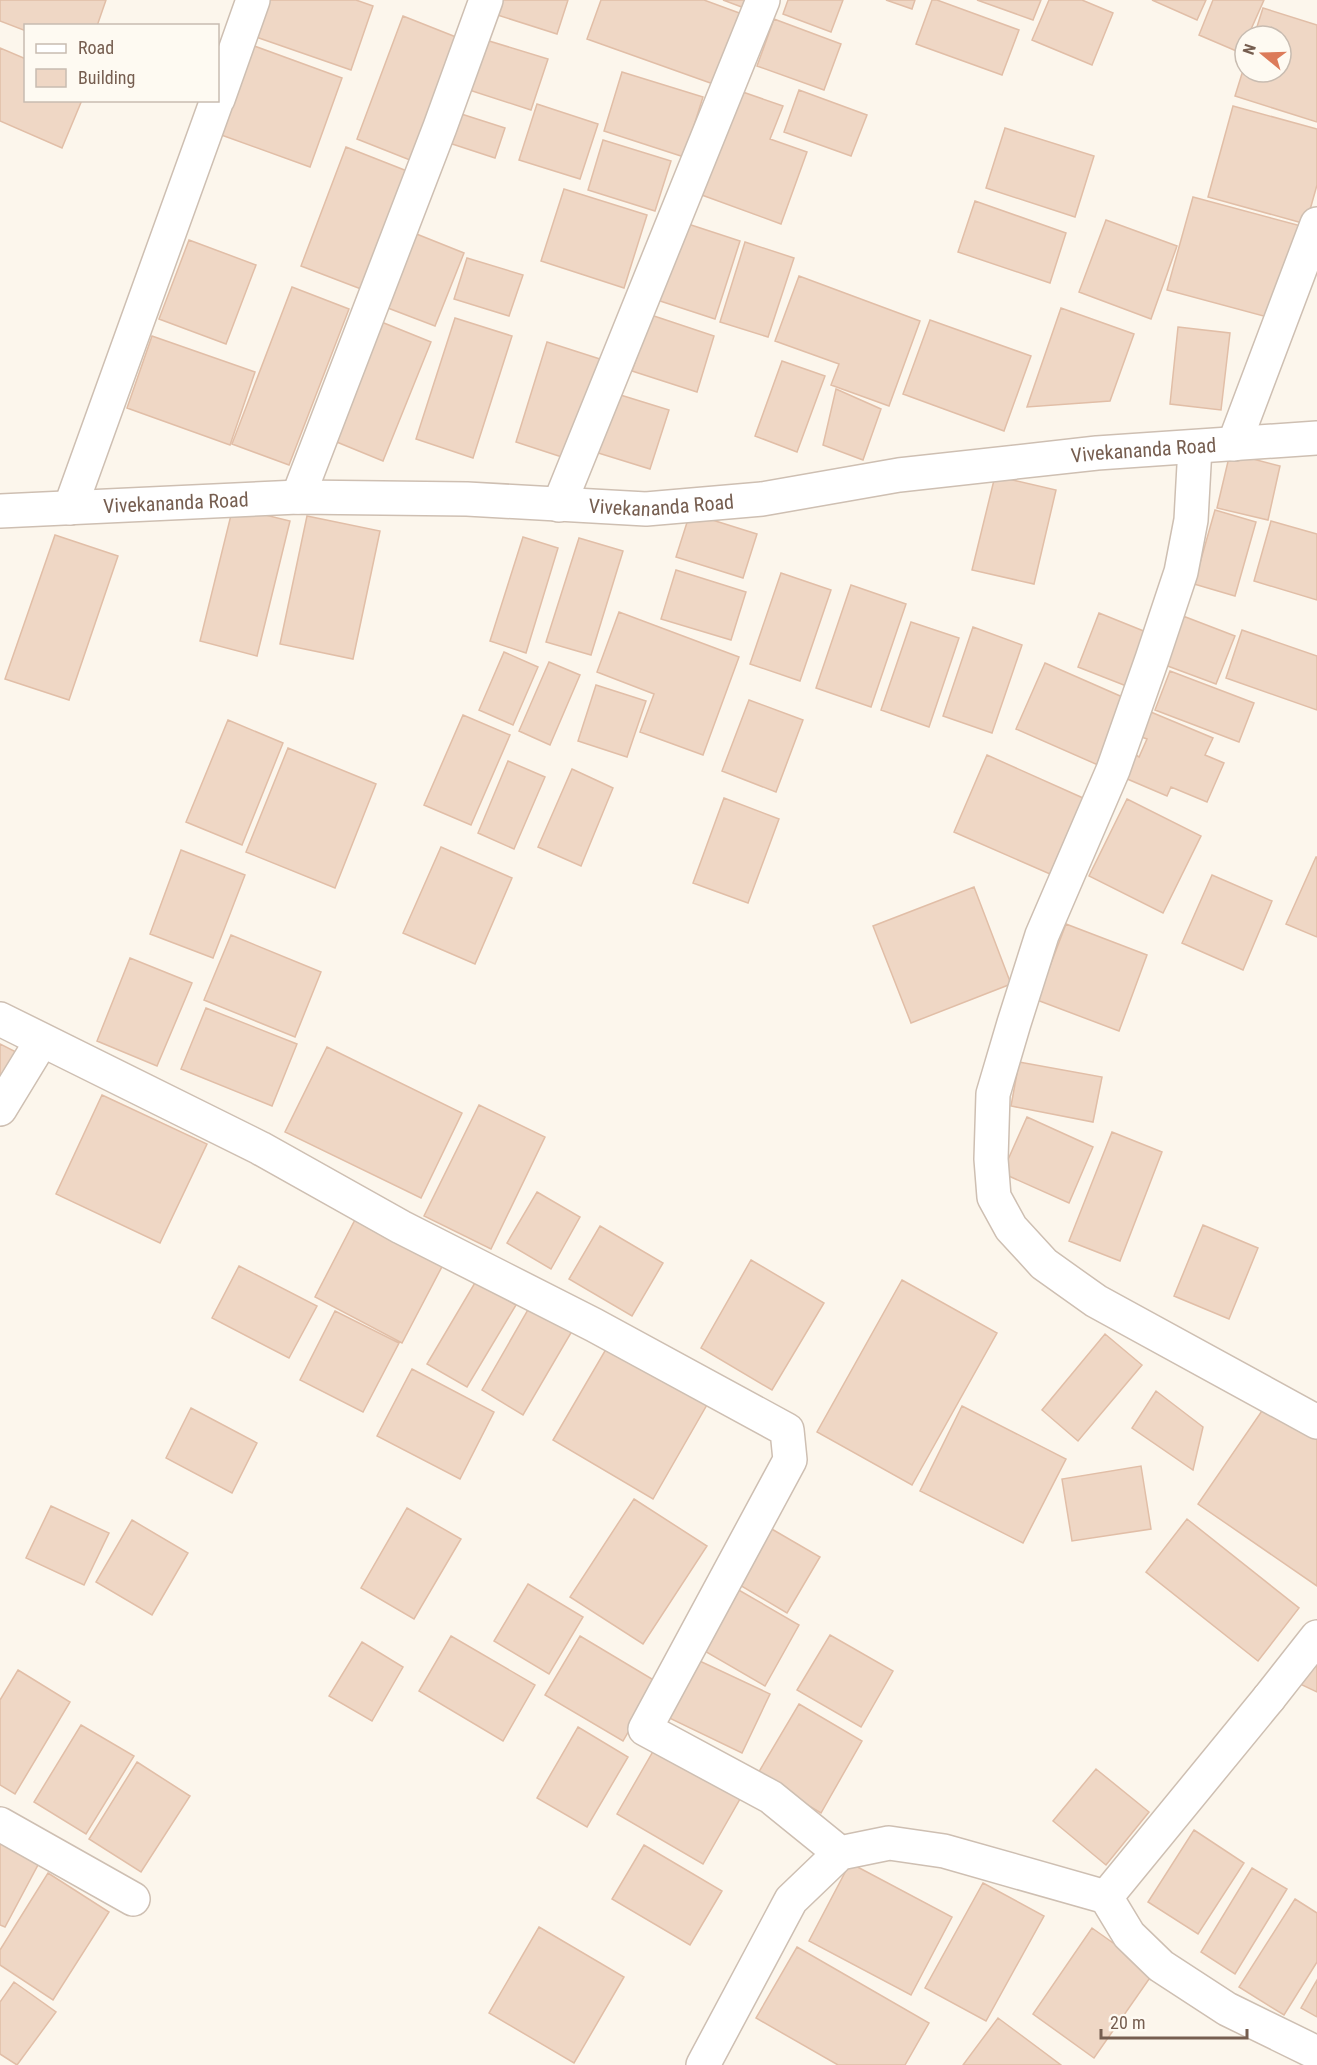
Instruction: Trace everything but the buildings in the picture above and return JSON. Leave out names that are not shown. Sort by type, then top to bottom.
[{"type":"street","points":[[219,94],[253,0]]},
{"type":"street","points":[[298,497],[440,127],[486,0]]},
{"type":"street","points":[[559,505],[763,0]]},
{"type":"street","points":[[70,508],[216,102]]},
{"type":"street","points":[[1234,444],[1317,224]]},
{"type":"street","name":"Vivekananda Road","points":[[0,511],[298,497],[467,499],[646,509],[762,499],[899,475],[1097,453],[1317,438]]},
{"type":"street","points":[[1195,447],[1191,520],[1181,572],[1113,770],[1042,935],[993,1094],[991,1159],[994,1197],[1011,1228],[1044,1264],[1096,1301],[1317,1422]]},
{"type":"street","points":[[0,1019],[260,1148],[401,1227],[594,1325],[787,1430],[790,1460],[645,1729],[771,1797],[840,1853]]},
{"type":"street","points":[[0,1109],[42,1040]]},
{"type":"street","points":[[1106,1897],[1317,1637]]},
{"type":"street","points":[[0,1824],[133,1899]]},
{"type":"street","points":[[703,2065],[790,1900],[840,1853],[889,1843],[944,1851],[1106,1897],[1129,1935],[1161,1966],[1227,2009],[1317,2053]]}]
